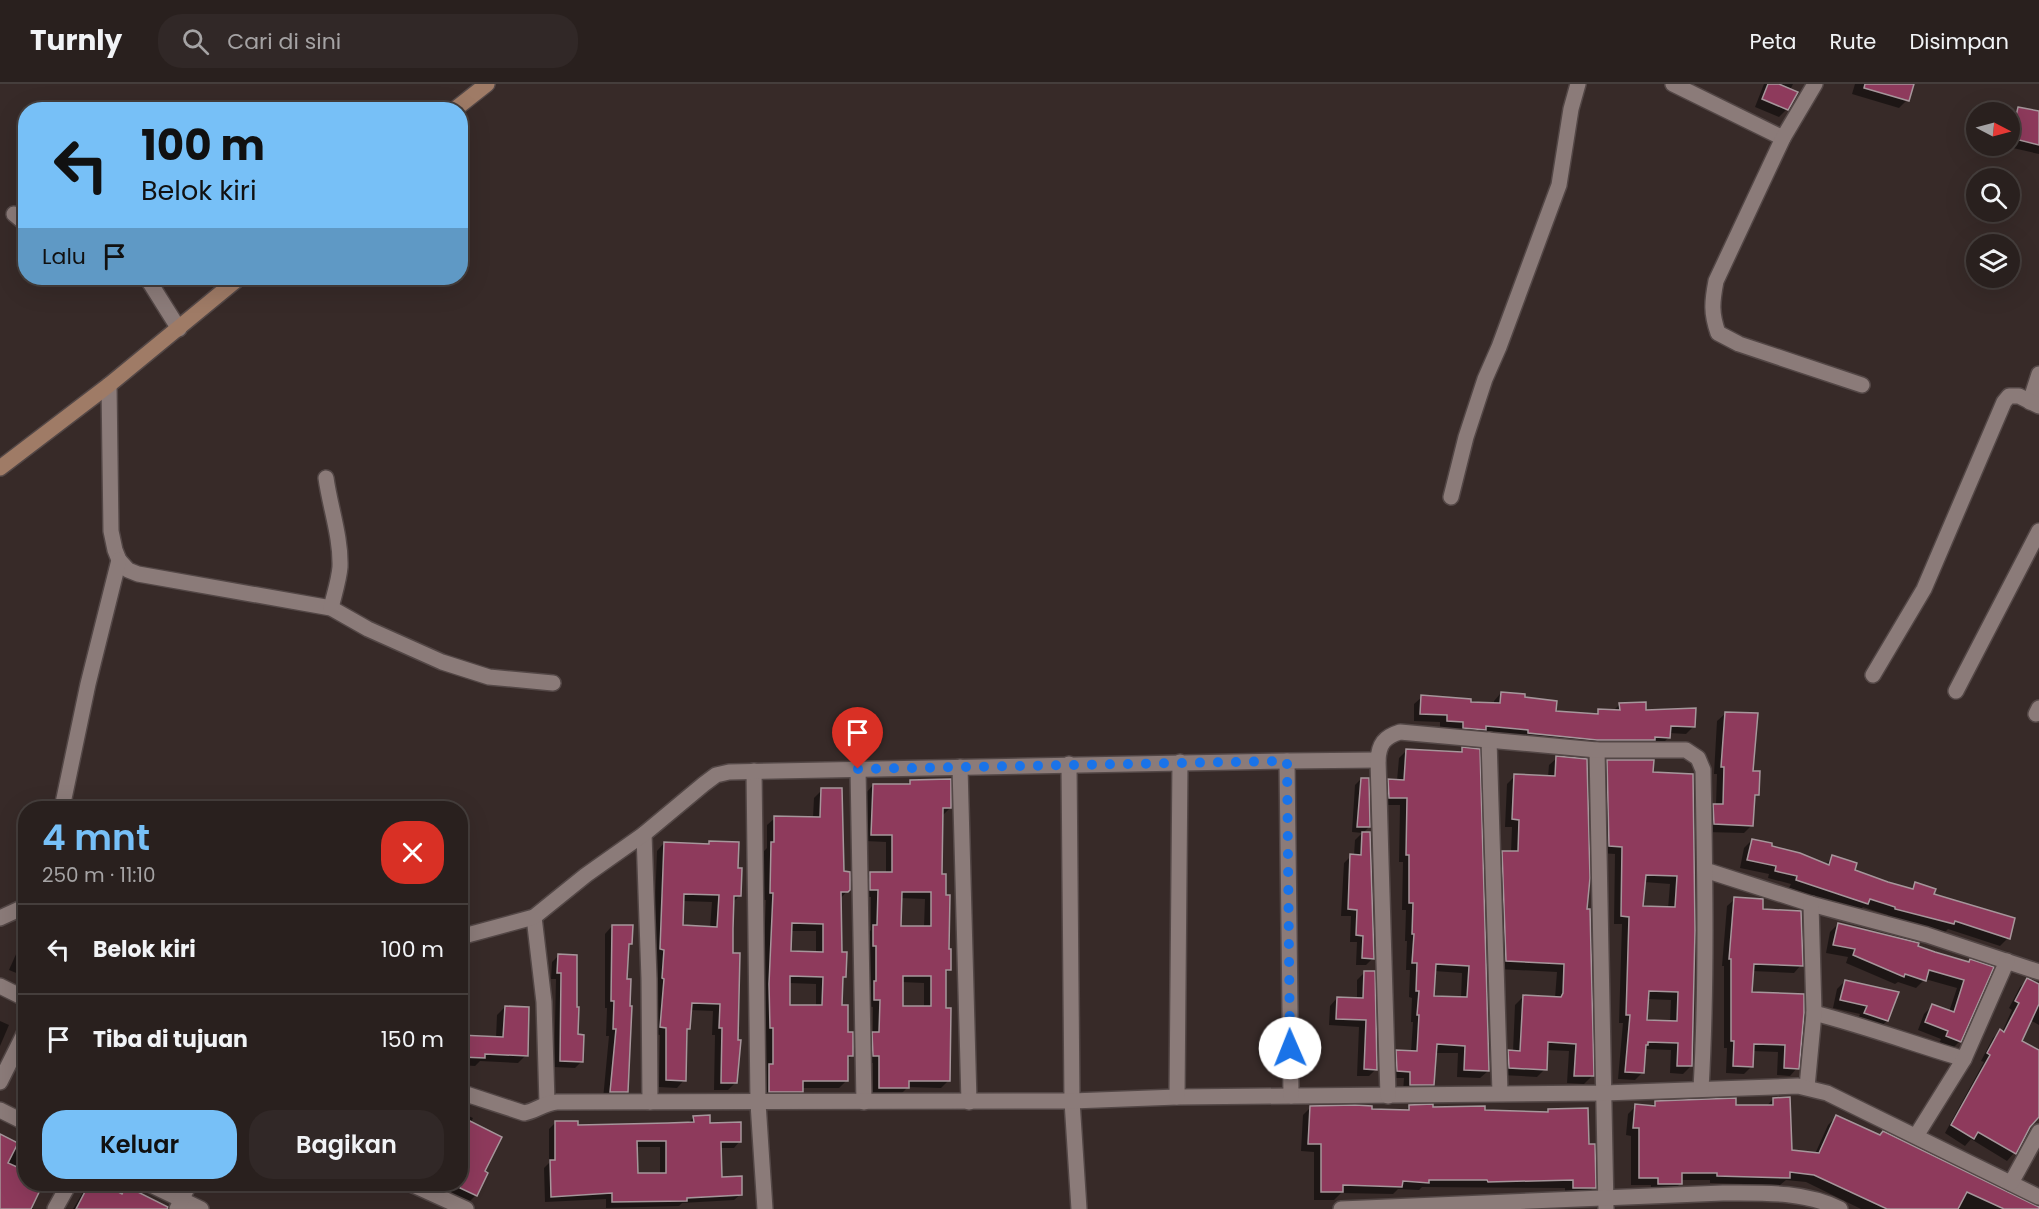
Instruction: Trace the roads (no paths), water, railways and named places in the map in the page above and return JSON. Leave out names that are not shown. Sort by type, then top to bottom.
[{"type":"street","points":[[464,102],[487,84]]},
{"type":"street","points":[[1451,497],[1485,379],[1559,185],[1571,109],[1578,84]]},
{"type":"street","points":[[1673,84],[1783,138]]},
{"type":"street","points":[[1815,84],[1783,138],[1716,281],[1712,317],[1719,333],[1739,344],[1863,385]]},
{"type":"street","points":[[151,285],[179,329]]},
{"type":"street","points":[[0,468],[109,385],[231,285]]},
{"type":"street","points":[[1873,675],[1923,588],[2004,402],[2009,396],[2019,396],[2034,404],[2039,374]]},
{"type":"street","points":[[109,385],[111,531],[119,560],[128,570],[153,578],[331,608],[368,629],[442,662],[489,677],[553,683]]},
{"type":"street","points":[[326,478],[338,538],[340,568],[331,608]]},
{"type":"street","points":[[1956,691],[2039,531]]},
{"type":"street","points":[[64,801],[88,684],[119,560]]},
{"type":"street","points":[[1388,1096],[1378,760],[1382,742],[1389,735],[1400,732],[1597,750],[1686,750],[1698,758],[1703,770],[1705,870],[1705,1017],[1701,1089]]},
{"type":"street","points":[[1489,740],[1500,1093]]},
{"type":"street","points":[[1597,750],[1606,1203]]},
{"type":"street","points":[[468,935],[534,917],[586,875],[644,834],[716,775],[754,771],[1378,760]]},
{"type":"street","points":[[1287,761],[1291,1096]]},
{"type":"street","points":[[1177,1098],[1180,762]]},
{"type":"street","points":[[1069,764],[1072,1101],[1079,1209]]},
{"type":"street","points":[[960,767],[969,1102]]},
{"type":"street","points":[[858,769],[864,1102]]},
{"type":"street","points":[[754,771],[758,1102],[765,1209]]},
{"type":"street","points":[[644,834],[650,1102]]},
{"type":"street","points":[[1705,870],[1811,904],[1927,934],[2039,972]]},
{"type":"street","points":[[1807,1087],[1814,1013],[1811,904]]},
{"type":"street","points":[[0,918],[18,910]]},
{"type":"street","points":[[534,917],[544,1002],[547,1103]]},
{"type":"street","points":[[1916,1136],[1964,1059],[2007,961]]},
{"type":"street","points":[[0,986],[18,995]]},
{"type":"street","points":[[1814,1013],[1866,1026],[1964,1059]]},
{"type":"street","points":[[0,1082],[18,1046]]},
{"type":"street","points":[[468,1095],[524,1113],[547,1103],[1072,1101],[1604,1093],[1807,1087],[1827,1093],[2039,1197]]},
{"type":"street","points":[[0,1110],[18,1119]]},
{"type":"street","points":[[2011,1183],[2039,1132]]},
{"type":"street","points":[[55,1209],[65,1191]]},
{"type":"street","points":[[160,1191],[179,1204],[201,1209]]},
{"type":"street","points":[[426,1191],[466,1209]]},
{"type":"street","points":[[1341,1209],[1606,1203],[1770,1192],[1804,1197],[1840,1209]]}]
